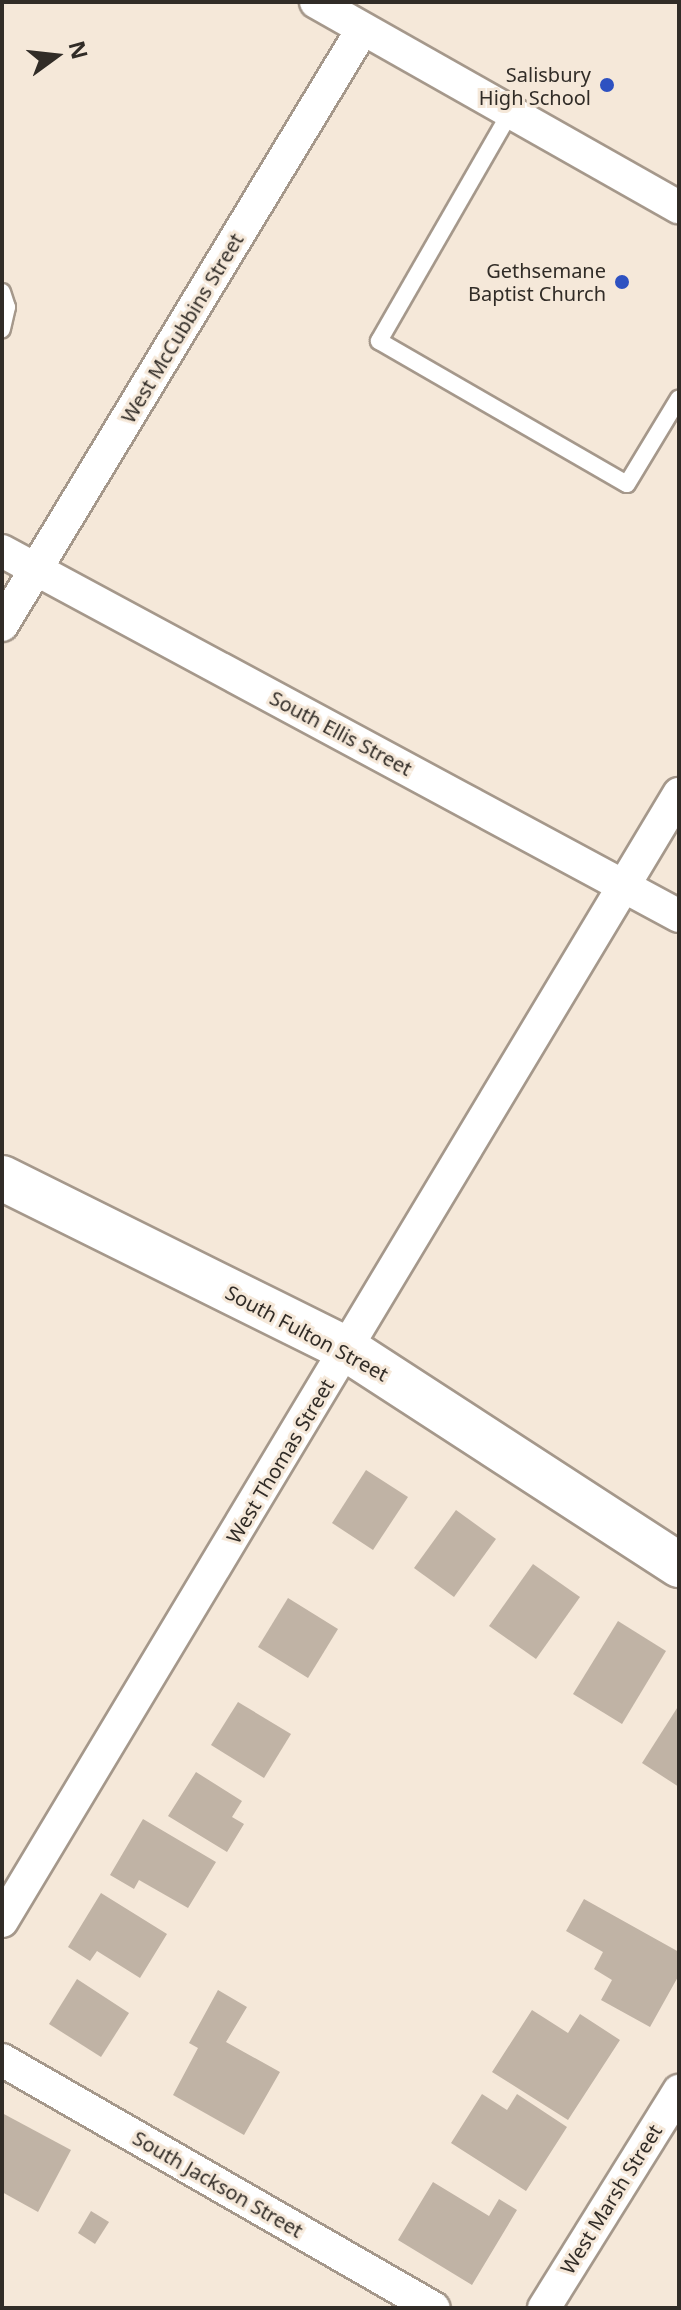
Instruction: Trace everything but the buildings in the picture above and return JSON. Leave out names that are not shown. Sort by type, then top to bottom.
[{"type":"street","points":[[316,2],[679,207]]},
{"type":"street","name":"West McCubbins Street","points":[[2,625],[362,30]]},
{"type":"street","name":"South Ellis Street","points":[[2,551],[626,883],[679,916]]},
{"type":"street","name":"West Thomas Street","points":[[2,1921],[348,1350],[679,794]]},
{"type":"street","name":"South Fulton Street","points":[[2,1178],[348,1350],[679,1565]]},
{"type":"street","name":"South Jackson Street","points":[[2,2060],[434,2308]]},
{"type":"street","name":"West Marsh Street","points":[[544,2308],[679,2091]]},
{"type":"lane","points":[[510,113],[379,341],[627,484],[679,398]]},
{"type":"lane","points":[[2,292],[7,307],[2,329]]},
{"type":"place","name":"Salisbury High School","points":[[607,85]]},
{"type":"place","name":"Gethsemane Baptist Church","points":[[622,282]]}]
